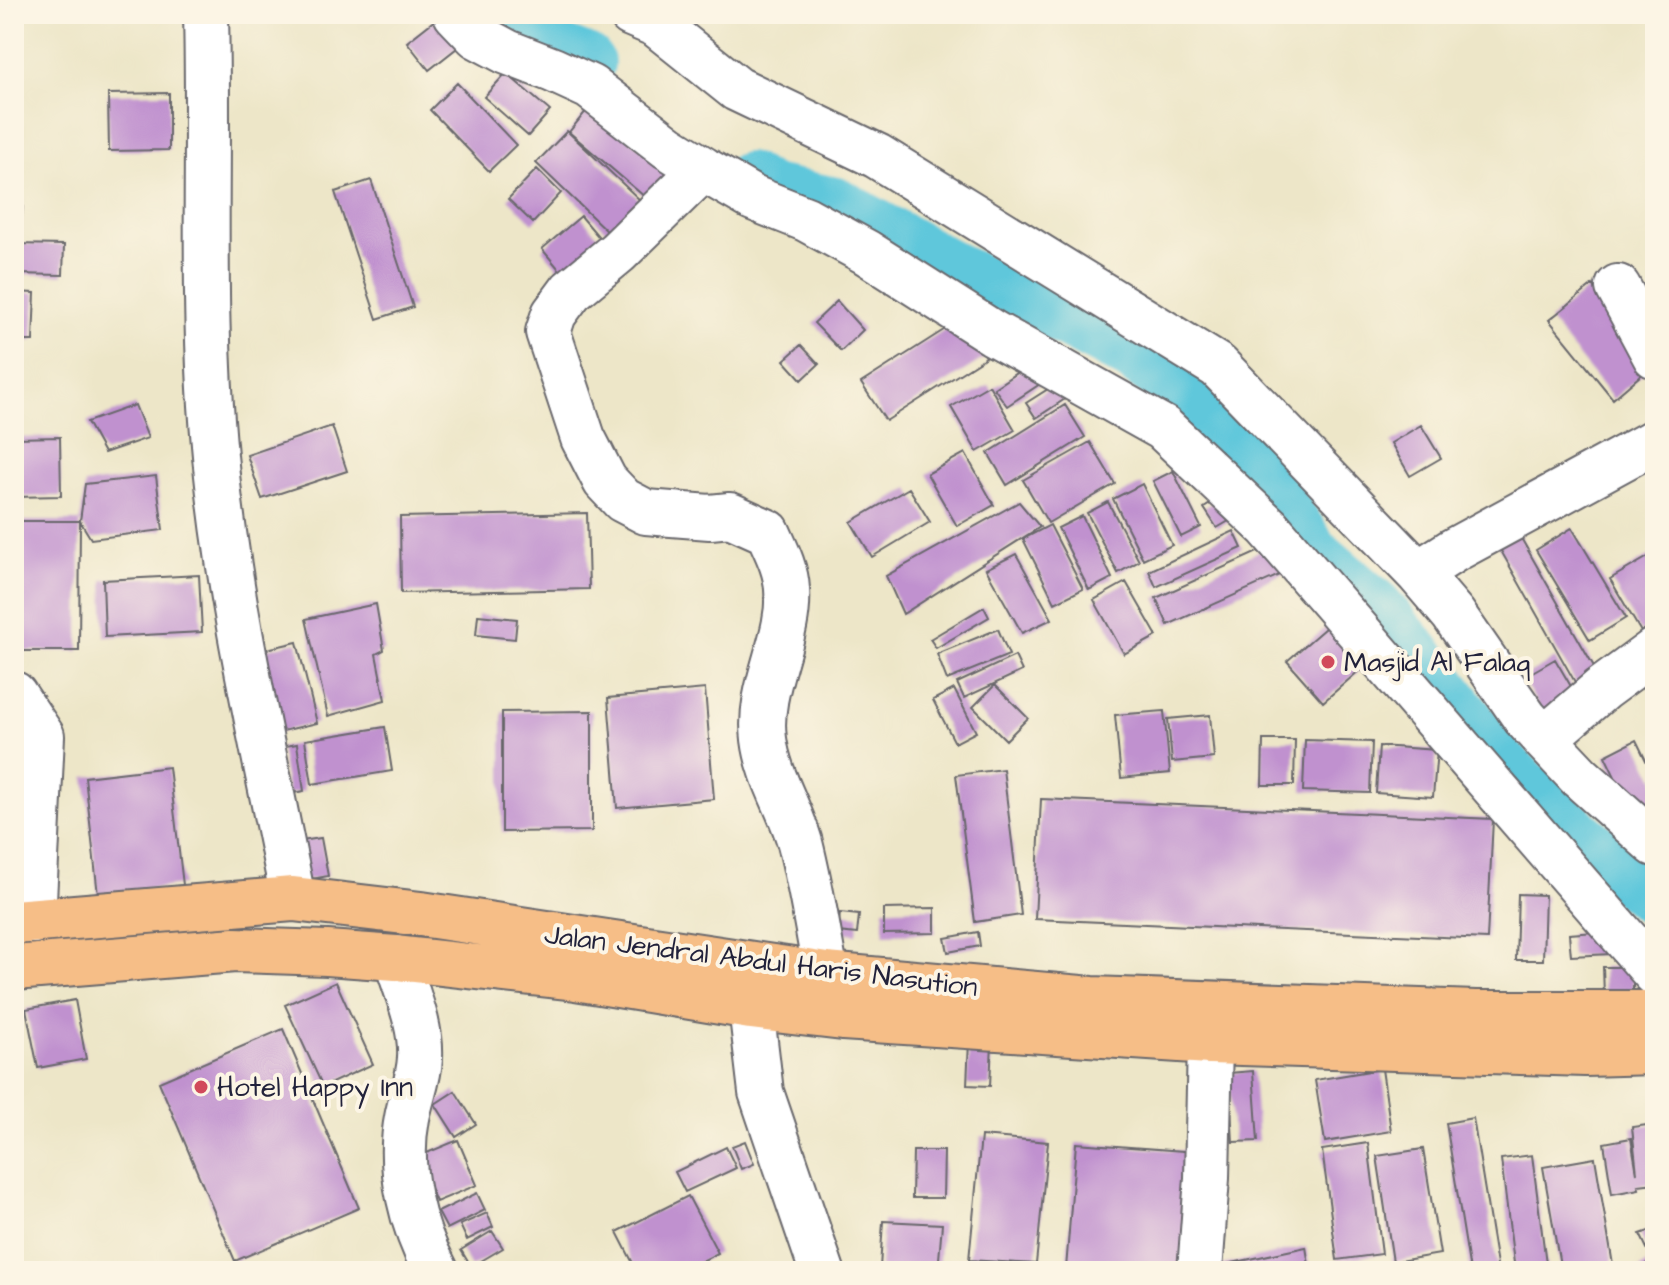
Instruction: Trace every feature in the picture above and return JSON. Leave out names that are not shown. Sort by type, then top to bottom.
[{"type":"highway","name":"Jalan Jendral Abdul Haris Nasution","points":[[23,921],[293,899],[421,914],[751,986],[843,1018],[1210,1042],[1586,1033],[1655,1013]]},
{"type":"highway","name":"Jalan Jendral Abdul Haris Nasution","points":[[14,968],[235,950],[396,958],[576,978],[751,986],[826,975],[1092,999],[1476,1013],[1586,1033],[1655,1052]]},
{"type":"street","points":[[206,14],[205,249],[217,475],[230,570],[293,899]]},
{"type":"street","points":[[456,14],[477,36],[497,47],[590,87],[668,147],[703,169],[753,198],[806,219],[866,252],[993,333],[1163,428],[1268,527],[1655,973]]},
{"type":"street","points":[[631,14],[657,25],[737,89],[877,156],[1218,366],[1418,573],[1453,614],[1525,718],[1544,739],[1580,777],[1655,844]]},
{"type":"street","points":[[703,169],[628,243],[571,291],[554,314],[548,332],[583,438],[605,481],[623,500],[646,512],[710,517],[730,515],[768,532],[784,568],[787,609],[763,706],[764,739],[775,785],[799,840],[826,975]]},
{"type":"street","points":[[1618,287],[1655,356]]},
{"type":"street","points":[[1418,573],[1454,550],[1655,441]]},
{"type":"street","points":[[1544,739],[1602,689],[1655,650]]},
{"type":"street","points":[[14,694],[42,736],[23,921]]},
{"type":"street","points":[[396,958],[419,1036],[417,1085],[407,1118],[405,1154],[411,1210],[424,1249],[436,1271]]},
{"type":"street","points":[[751,986],[761,1092],[822,1271]]},
{"type":"street","points":[[1200,1271],[1207,1178],[1210,1042]]},
{"type":"building","points":[[440,16],[462,44],[429,70],[407,42]]},
{"type":"building","points":[[506,73],[550,111],[528,136],[484,97]]},
{"type":"building","points":[[457,83],[516,145],[489,171],[430,110]]},
{"type":"building","points":[[169,93],[169,150],[109,151],[108,94]]},
{"type":"building","points":[[591,105],[674,177],[652,203],[569,132]]},
{"type":"building","points":[[567,131],[642,202],[611,235],[536,163]]},
{"type":"building","points":[[537,169],[561,193],[533,223],[508,199]]},
{"type":"building","points":[[371,180],[413,307],[377,319],[335,192]]},
{"type":"building","points":[[14,195],[23,195],[21,238],[14,238]]},
{"type":"building","points":[[581,216],[603,242],[564,275],[542,249]]},
{"type":"building","points":[[14,244],[64,245],[63,275],[14,274]]},
{"type":"building","points":[[1593,285],[1655,363],[1613,399],[1549,320]]},
{"type":"building","points":[[14,292],[35,293],[33,341],[14,341]]},
{"type":"building","points":[[837,301],[863,330],[841,351],[814,323]]},
{"type":"building","points":[[961,319],[986,357],[886,421],[861,383]]},
{"type":"building","points":[[801,345],[819,364],[802,380],[784,360]]},
{"type":"building","points":[[1034,361],[1046,380],[1007,406],[994,388]]},
{"type":"building","points":[[1056,384],[1065,399],[1036,418],[1026,403]]},
{"type":"building","points":[[989,385],[1015,430],[977,452],[951,407]]},
{"type":"building","points":[[135,405],[148,438],[104,453],[87,422]]},
{"type":"building","points":[[1065,405],[1085,437],[1007,485],[988,453]]},
{"type":"building","points":[[1421,425],[1441,458],[1410,476],[1391,443]]},
{"type":"building","points":[[332,426],[347,471],[262,499],[247,455]]},
{"type":"building","points":[[60,437],[61,496],[14,497],[14,438]]},
{"type":"building","points":[[1090,442],[1115,484],[1048,523],[1023,480]]},
{"type":"building","points":[[965,453],[994,505],[957,526],[927,474]]},
{"type":"building","points":[[1173,471],[1201,527],[1181,537],[1153,481]]},
{"type":"building","points":[[156,476],[163,530],[91,539],[80,521],[85,484]]},
{"type":"building","points":[[1142,484],[1172,545],[1143,559],[1113,499]]},
{"type":"building","points":[[909,488],[930,522],[872,557],[851,522]]},
{"type":"building","points":[[1221,497],[1234,518],[1217,528],[1204,508]]},
{"type":"building","points":[[1019,502],[1040,527],[903,614],[886,576]]},
{"type":"building","points":[[1108,502],[1139,561],[1118,573],[1087,513]]},
{"type":"building","points":[[587,513],[589,589],[401,593],[400,517]]},
{"type":"building","points":[[1082,516],[1112,578],[1089,590],[1058,528]]},
{"type":"building","points":[[14,521],[80,521],[79,651],[14,651]]},
{"type":"building","points":[[1050,525],[1083,589],[1055,603],[1023,539]]},
{"type":"building","points":[[1572,528],[1626,618],[1590,640],[1536,550]]},
{"type":"building","points":[[1234,531],[1242,548],[1156,587],[1149,571]]},
{"type":"building","points":[[1517,531],[1601,679],[1580,691],[1496,542]]},
{"type":"building","points":[[1273,545],[1286,572],[1168,625],[1156,598]]},
{"type":"building","points":[[1655,553],[1655,624],[1641,632],[1610,579]]},
{"type":"building","points":[[1016,554],[1052,619],[1022,633],[986,569]]},
{"type":"building","points":[[199,575],[202,632],[105,637],[103,580]]},
{"type":"building","points":[[1126,582],[1157,636],[1124,654],[1094,600]]},
{"type":"building","points":[[376,604],[384,650],[376,654],[385,700],[328,716],[306,619]]},
{"type":"building","points":[[984,607],[989,617],[936,648],[930,639]]},
{"type":"building","points":[[478,615],[517,619],[515,639],[476,635]]},
{"type":"building","name":"Masjid Al Falaq","points":[[1332,622],[1368,663],[1323,702],[1287,661]]},
{"type":"building","points":[[998,629],[1009,655],[947,680],[937,654]]},
{"type":"building","points":[[297,642],[317,723],[278,732],[258,651]]},
{"type":"building","points":[[1015,656],[1022,671],[964,698],[957,683]]},
{"type":"building","points":[[1555,659],[1576,695],[1543,714],[1522,678]]},
{"type":"building","points":[[995,685],[1028,718],[1006,740],[973,707]]},
{"type":"building","points":[[705,689],[714,799],[617,808],[608,698]]},
{"type":"building","points":[[954,689],[976,732],[955,743],[933,700]]},
{"type":"building","points":[[592,711],[592,831],[502,832],[502,712]]},
{"type":"building","points":[[1164,711],[1170,773],[1121,778],[1115,715]]},
{"type":"building","points":[[1210,715],[1214,758],[1172,762],[1168,719]]},
{"type":"building","points":[[385,727],[392,771],[312,784],[305,740]]},
{"type":"building","points":[[1263,740],[1295,740],[1294,785],[1262,785]]},
{"type":"building","points":[[1305,740],[1372,742],[1370,793],[1303,791]]},
{"type":"building","points":[[1636,740],[1655,779],[1655,812],[1636,821],[1605,756]]},
{"type":"building","points":[[297,744],[304,791],[288,794],[280,747]]},
{"type":"building","points":[[1379,746],[1437,750],[1433,797],[1376,793]]},
{"type":"building","points":[[169,767],[183,885],[98,895],[85,777]]},
{"type":"building","points":[[1003,769],[1021,915],[975,922],[956,775]]},
{"type":"building","points":[[1041,799],[1493,819],[1487,939],[1035,919]]},
{"type":"building","points":[[321,838],[328,876],[301,881],[295,842]]},
{"type":"building","points":[[1518,894],[1545,895],[1543,960],[1516,960]]},
{"type":"building","points":[[935,908],[935,933],[884,934],[884,909]]},
{"type":"building","points":[[840,913],[859,915],[857,934],[838,932]]},
{"type":"building","points":[[1610,931],[1611,954],[1571,956],[1569,934]]},
{"type":"building","points":[[978,932],[980,946],[948,952],[945,938]]},
{"type":"building","points":[[1603,967],[1633,967],[1633,994],[1604,995]]},
{"type":"building","points":[[336,982],[373,1064],[323,1087],[285,1005]]},
{"type":"building","points":[[75,1000],[86,1059],[38,1068],[26,1009]]},
{"type":"building","points":[[283,1029],[359,1208],[235,1261],[159,1082]]},
{"type":"building","points":[[969,1041],[992,1042],[990,1086],[967,1085]]},
{"type":"building","points":[[1382,1069],[1391,1131],[1325,1142],[1315,1080]]},
{"type":"building","points":[[1253,1071],[1258,1141],[1233,1142],[1229,1073]]},
{"type":"building","points":[[455,1091],[476,1124],[456,1137],[435,1104]]},
{"type":"building","points":[[1473,1118],[1498,1271],[1470,1271],[1446,1123]]},
{"type":"building","points":[[1655,1124],[1655,1183],[1612,1194],[1604,1143],[1631,1138],[1637,1173],[1632,1127]]},
{"type":"building","points":[[981,1136],[1048,1142],[1036,1264],[969,1260]]},
{"type":"building","points":[[458,1140],[477,1185],[436,1202],[417,1157]]},
{"type":"building","points":[[745,1141],[754,1164],[741,1169],[732,1146]]},
{"type":"building","points":[[1076,1143],[1197,1152],[1188,1271],[1066,1269]]},
{"type":"building","points":[[1368,1143],[1382,1254],[1337,1260],[1322,1150]]},
{"type":"building","points":[[726,1147],[736,1168],[685,1192],[675,1172]]},
{"type":"building","points":[[1423,1149],[1440,1254],[1393,1262],[1377,1156]]},
{"type":"building","points":[[913,1151],[944,1151],[943,1198],[912,1198]]},
{"type":"building","points":[[1532,1155],[1547,1271],[1515,1271],[1501,1159]]},
{"type":"building","points":[[1595,1158],[1613,1265],[1561,1271],[1543,1167]]},
{"type":"building","points":[[477,1193],[485,1210],[447,1229],[438,1212]]},
{"type":"building","points":[[688,1196],[718,1253],[682,1271],[637,1271],[617,1232]]},
{"type":"building","points":[[487,1213],[493,1227],[467,1240],[460,1225]]},
{"type":"building","points":[[883,1221],[942,1224],[938,1271],[880,1268]]},
{"type":"building","points":[[1655,1229],[1655,1271],[1637,1271],[1652,1259],[1640,1234]]},
{"type":"building","points":[[492,1231],[503,1248],[471,1267],[461,1250]]},
{"type":"building","points":[[1306,1247],[1310,1271],[1219,1271],[1218,1266]]},
{"type":"waterway","points":[[496,14],[521,38],[586,63]]},
{"type":"waterway","points":[[748,181],[770,193],[836,206],[963,276],[1054,312],[1133,353],[1205,408],[1247,466],[1274,496],[1310,552],[1376,609],[1500,765],[1579,838],[1655,898]]},
{"type":"place","name":"Masjid Al Falaq","points":[[1328,662]]},
{"type":"place","name":"Hotel Happy Inn","points":[[201,1087]]}]
